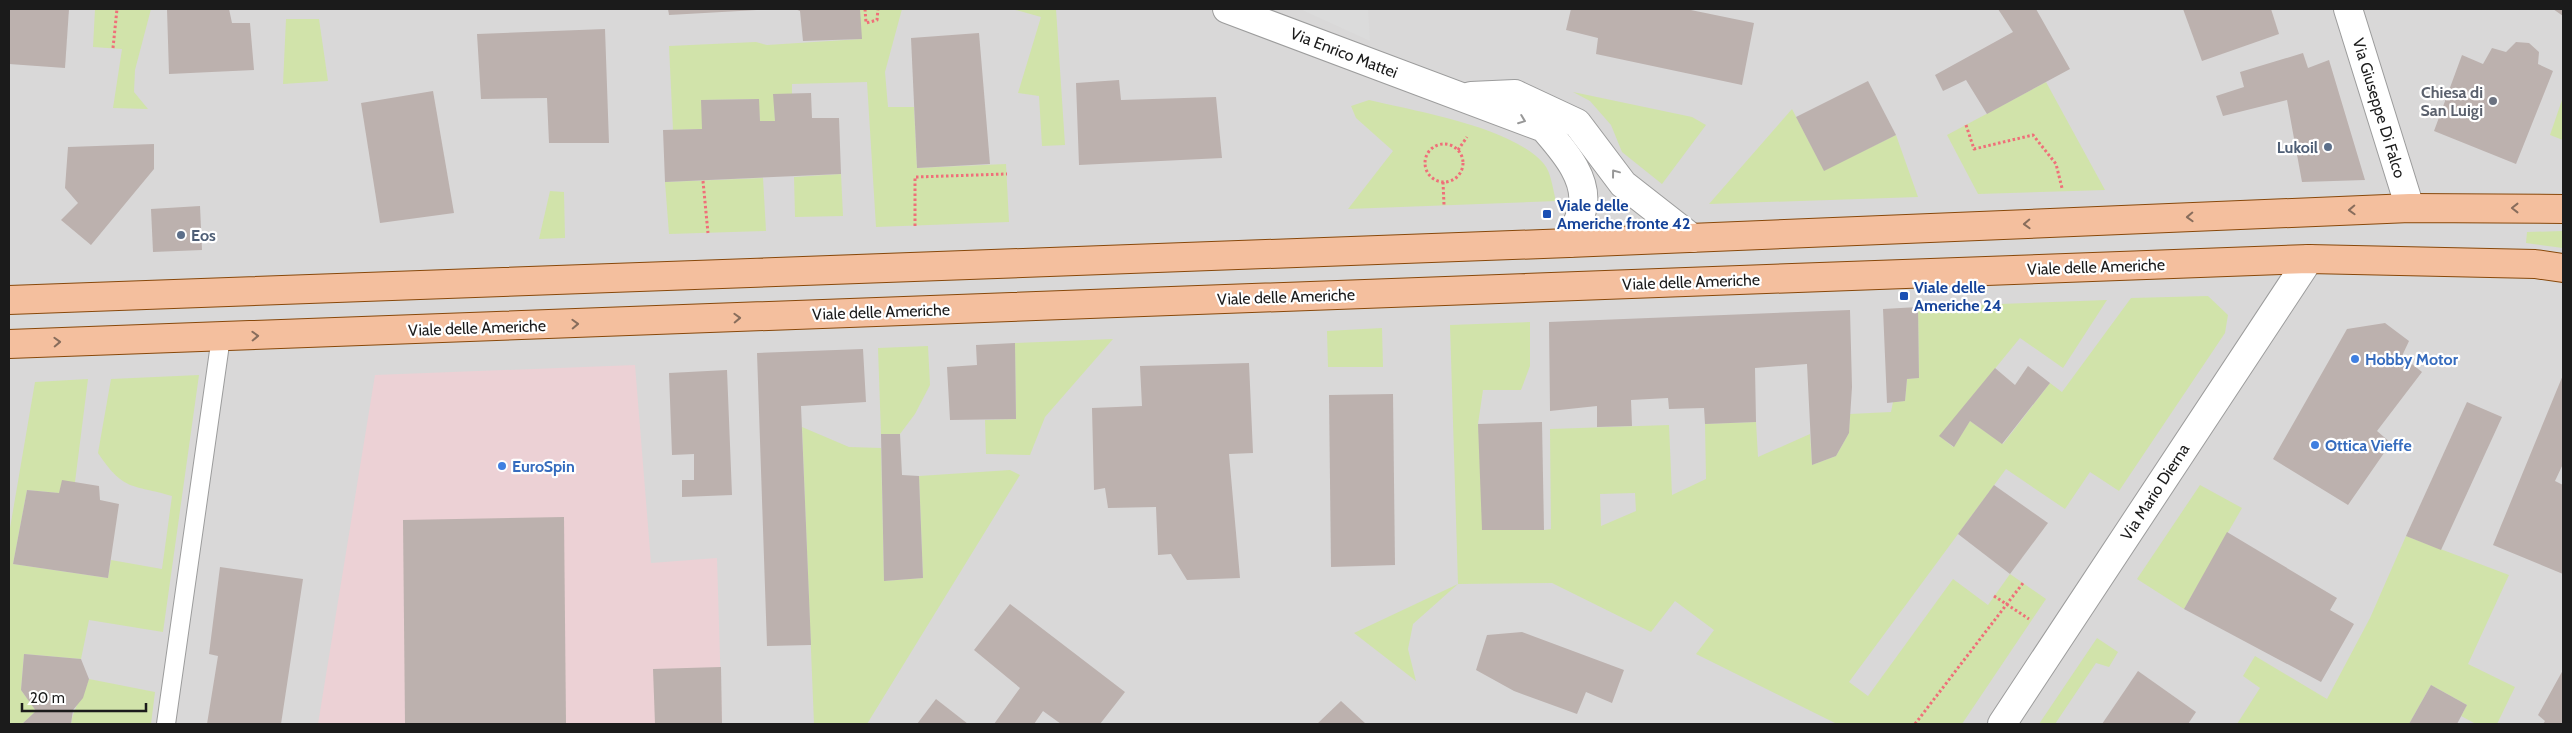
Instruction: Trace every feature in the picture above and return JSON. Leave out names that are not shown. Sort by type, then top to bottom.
[{"type":"main road","points":[[9,300],[1569,243],[2410,208],[2563,209]]},
{"type":"main road","name":"Viale delle Americhe","points":[[9,344],[2309,259],[2535,264],[2563,268]]},
{"type":"street","name":"Via Enrico Mattei","points":[[1227,9],[1544,128],[1570,158],[1581,186],[1582,209],[1569,243]]},
{"type":"street","name":"Via Giuseppe Di Falco","points":[[2348,9],[2410,208]]},
{"type":"street","points":[[1460,97],[1515,94],[1577,123],[1623,184],[1692,238]]},
{"type":"street","name":"Via Mario Dierna","points":[[2002,724],[2309,259]]},
{"type":"lane","points":[[166,724],[221,337]]},
{"type":"path","points":[[113,48],[117,9]]},
{"type":"path","points":[[865,9],[866,23],[877,20],[878,9]]},
{"type":"path","points":[[1966,125],[1974,149],[2033,135],[2056,164],[2062,191]]},
{"type":"path","points":[[1443,144],[1453,145],[1463,160],[1462,167],[1455,178],[1443,182],[1430,176],[1424,162],[1431,148],[1443,144]]},
{"type":"path","points":[[915,226],[915,177],[1007,174]]},
{"type":"path","points":[[703,180],[708,233]]},
{"type":"path","points":[[1443,182],[1444,205]]},
{"type":"path","points":[[1915,724],[2023,583]]},
{"type":"path","points":[[1994,596],[2032,621]]},
{"type":"shaded area","points":[[9,9],[2563,9],[2563,724],[9,724]]},
{"type":"shaded area","points":[[1300,9],[1368,9],[1370,41]]},
{"type":"shaded area","name":"EuroSpin","points":[[635,365],[651,563],[717,558],[722,724],[318,724],[375,375]]},
{"type":"green space","points":[[95,9],[151,9],[135,70],[134,92],[148,109],[113,108],[122,49],[93,47]]},
{"type":"green space","points":[[860,9],[902,9],[885,72],[888,107],[914,107],[917,168],[1006,164],[1009,222],[876,227],[867,82],[792,84],[792,94],[774,94],[775,121],[760,121],[758,99],[702,100],[702,129],[673,130],[669,46],[756,42],[767,45],[861,39]]},
{"type":"green space","points":[[1012,9],[1056,9],[1065,145],[1042,146],[1039,96],[1018,93],[1041,17]]},
{"type":"green space","points":[[286,19],[319,19],[328,81],[283,84]]},
{"type":"green space","points":[[2046,82],[2105,190],[1978,194],[1947,135]]},
{"type":"green space","points":[[1573,92],[1692,117],[1706,125],[1662,184],[1622,152],[1611,125],[1590,101]]},
{"type":"green space","points":[[2563,97],[2563,140],[2550,135]]},
{"type":"green space","points":[[1369,100],[1462,122],[1510,140],[1529,151],[1544,164],[1550,176],[1556,201],[1348,209],[1393,151],[1356,118],[1351,106]]},
{"type":"green space","points":[[1792,109],[1824,170],[1896,135],[1918,197],[1709,204]]},
{"type":"green space","points":[[841,174],[843,216],[795,217],[794,177]]},
{"type":"green space","points":[[763,178],[766,231],[669,234],[665,182]]},
{"type":"green space","points":[[550,191],[564,192],[565,238],[539,239]]},
{"type":"green space","points":[[2563,231],[2563,248],[2526,243],[2527,232]]},
{"type":"green space","points":[[2208,296],[2228,315],[2225,333],[2119,491],[2090,472],[2065,509],[2006,469],[1849,682],[1868,696],[1953,579],[1988,605],[2010,574],[2046,599],[1962,724],[1837,724],[1696,654],[1714,630],[1675,601],[1651,632],[1552,583],[1458,584],[1450,325],[1530,322],[1530,366],[1521,390],[1483,390],[1478,424],[1544,530],[1551,529],[1550,429],[1669,425],[1672,495],[1706,479],[1705,424],[1756,422],[1758,457],[1810,434],[1812,465],[1836,456],[1849,433],[1850,414],[1891,412],[1893,402],[1905,401],[1907,379],[1919,378],[1918,307],[2107,300],[2063,368],[2020,338],[1940,436],[1953,447],[1970,421],[2003,444],[2050,383],[2062,392],[2131,298]],"holes":[[[1635,493],[1636,511],[1601,526],[1600,494]]]},
{"type":"green space","points":[[1382,328],[1383,367],[1328,367],[1327,331]]},
{"type":"green space","points":[[1113,339],[1045,417],[1030,455],[986,454],[985,420],[1016,419],[1015,343]]},
{"type":"green space","points":[[928,346],[930,385],[915,414],[900,434],[881,434],[878,348]]},
{"type":"green space","points":[[199,375],[163,632],[89,620],[81,659],[24,654],[21,690],[36,711],[22,724],[9,724],[9,534],[35,382],[88,379],[75,482],[59,493],[27,490],[13,564],[108,578],[111,560],[162,569],[172,496],[130,485],[122,481],[107,466],[98,453],[111,379]]},
{"type":"green space","points":[[802,427],[849,447],[881,448],[884,581],[923,578],[919,476],[1010,470],[1020,475],[867,724],[814,724]]},
{"type":"green space","points":[[2200,485],[2242,508],[2184,609],[2137,579]]},
{"type":"green space","points":[[2406,536],[2509,575],[2468,664],[2515,687],[2497,724],[2476,724],[2461,716],[2467,705],[2431,685],[2409,724],[2237,724],[2260,688],[2243,676],[2255,656],[2327,699],[2370,618]]},
{"type":"green space","points":[[1458,584],[1413,624],[1408,649],[1416,681],[1354,633]]},
{"type":"green space","points":[[2097,638],[2118,652],[2109,667],[2096,663],[2055,724],[2039,724]]},
{"type":"green space","points":[[89,679],[155,692],[151,724],[71,724],[74,712]]},
{"type":"building","points":[[9,9],[69,9],[65,68],[9,64]]},
{"type":"building","points":[[167,9],[229,9],[232,23],[250,23],[254,70],[169,74]]},
{"type":"building","points":[[668,9],[757,9],[757,10],[669,15]]},
{"type":"building","points":[[795,9],[860,9],[862,39],[803,41],[800,11]]},
{"type":"building","points":[[1571,9],[1686,9],[1754,23],[1742,85],[1596,54],[1598,38],[1566,30]]},
{"type":"building","points":[[1998,9],[2036,9],[2070,69],[1987,114],[1966,80],[1943,91],[1935,75],[2013,32]]},
{"type":"building","points":[[2183,9],[2271,9],[2279,34],[2202,61]]},
{"type":"building","points":[[2553,9],[2563,9],[2563,16]]},
{"type":"building","points":[[605,29],[609,143],[549,143],[547,98],[481,99],[477,34]]},
{"type":"building","points":[[979,33],[990,164],[917,168],[911,38]]},
{"type":"building","name":"Chiesa di San Luigi","points":[[2516,42],[2529,43],[2539,52],[2538,64],[2553,71],[2516,164],[2434,131],[2462,55],[2483,64],[2492,48],[2506,52]]},
{"type":"building","points":[[2303,53],[2308,68],[2329,60],[2365,180],[2302,182],[2287,100],[2223,116],[2216,96],[2244,87],[2240,72]]},
{"type":"building","points":[[1119,80],[1121,100],[1216,97],[1222,158],[1079,165],[1076,83]]},
{"type":"building","points":[[1868,81],[1896,135],[1824,171],[1796,117]]},
{"type":"building","points":[[433,91],[454,213],[380,223],[361,103]]},
{"type":"building","points":[[811,93],[812,118],[839,118],[841,174],[665,182],[663,130],[702,129],[701,100],[759,99],[760,121],[775,121],[773,94]]},
{"type":"building","points":[[154,144],[154,169],[91,245],[61,220],[78,203],[65,188],[68,147]]},
{"type":"building","points":[[200,206],[202,250],[153,252],[151,209]]},
{"type":"building","points":[[1918,307],[1919,378],[1907,379],[1905,401],[1887,403],[1883,309]]},
{"type":"building","points":[[1850,310],[1852,387],[1849,433],[1836,456],[1812,465],[1807,364],[1755,368],[1756,422],[1705,424],[1704,408],[1669,409],[1668,398],[1631,400],[1632,426],[1597,427],[1597,406],[1550,411],[1549,322]]},
{"type":"building","points":[[2385,323],[2409,341],[2402,356],[2422,372],[2377,431],[2391,443],[2348,505],[2273,459],[2347,329]]},
{"type":"building","points":[[1015,343],[1016,419],[950,420],[947,367],[977,365],[976,345]]},
{"type":"building","points":[[863,349],[866,402],[801,406],[811,645],[767,646],[757,353]]},
{"type":"building","points":[[1249,363],[1253,453],[1229,454],[1240,578],[1187,580],[1171,554],[1158,555],[1156,507],[1108,508],[1105,488],[1094,490],[1092,408],[1142,406],[1140,366]]},
{"type":"building","points":[[2028,366],[2050,383],[2002,444],[1970,421],[1954,447],[1939,436],[1995,368],[2015,385]]},
{"type":"building","points":[[727,370],[732,495],[682,497],[682,480],[694,480],[694,454],[672,455],[669,373]]},
{"type":"building","points":[[2563,375],[2563,464],[2555,481],[2563,485],[2563,574],[2493,545]]},
{"type":"building","points":[[1393,394],[1395,565],[1331,567],[1329,395]]},
{"type":"building","points":[[2467,402],[2502,417],[2441,550],[2406,536]]},
{"type":"building","points":[[1542,422],[1544,530],[1482,530],[1478,424]]},
{"type":"building","points":[[881,434],[900,434],[902,475],[919,476],[923,578],[884,581]]},
{"type":"building","points":[[62,480],[99,486],[100,500],[119,504],[108,578],[13,564],[27,490],[59,493]]},
{"type":"building","points":[[1994,485],[2048,523],[2010,574],[1958,534]]},
{"type":"building","points":[[564,517],[566,724],[405,724],[403,520]]},
{"type":"building","points":[[2227,532],[2337,598],[2330,610],[2354,624],[2321,682],[2184,609]]},
{"type":"building","points":[[220,567],[303,579],[281,724],[207,724],[218,656],[209,654]]},
{"type":"building","points":[[1010,604],[1125,692],[1100,724],[1061,724],[1043,711],[1034,724],[994,724],[1020,688],[974,650]]},
{"type":"building","points":[[1522,632],[1624,670],[1612,703],[1586,692],[1577,714],[1514,691],[1476,670],[1487,635]]},
{"type":"building","points":[[24,654],[81,659],[89,679],[83,698],[73,710],[71,724],[22,724],[36,711],[21,690]]},
{"type":"building","points":[[721,667],[722,724],[655,724],[653,669]]},
{"type":"building","points":[[2563,670],[2563,724],[2543,724],[2545,721],[2538,715]]},
{"type":"building","points":[[2138,671],[2196,712],[2188,724],[2102,724]]},
{"type":"building","points":[[2431,685],[2467,705],[2457,724],[2409,724]]},
{"type":"building","points":[[936,699],[968,724],[917,724]]},
{"type":"building","points":[[1341,701],[1366,724],[1317,724]]},
{"type":"place","name":"Chiesa di San Luigi","points":[[2493,101]]},
{"type":"place","name":"Lukoil","points":[[2328,147]]},
{"type":"place","name":"Viale delle Americhe fronte 42","points":[[1547,214]]},
{"type":"place","name":"Eos","points":[[181,235]]},
{"type":"place","name":"Viale delle Americhe 24","points":[[1904,296]]},
{"type":"place","name":"Hobby Motor","points":[[2355,359]]},
{"type":"place","name":"Ottica Vieffe","points":[[2315,445]]},
{"type":"place","name":"EuroSpin","points":[[502,466]]}]
